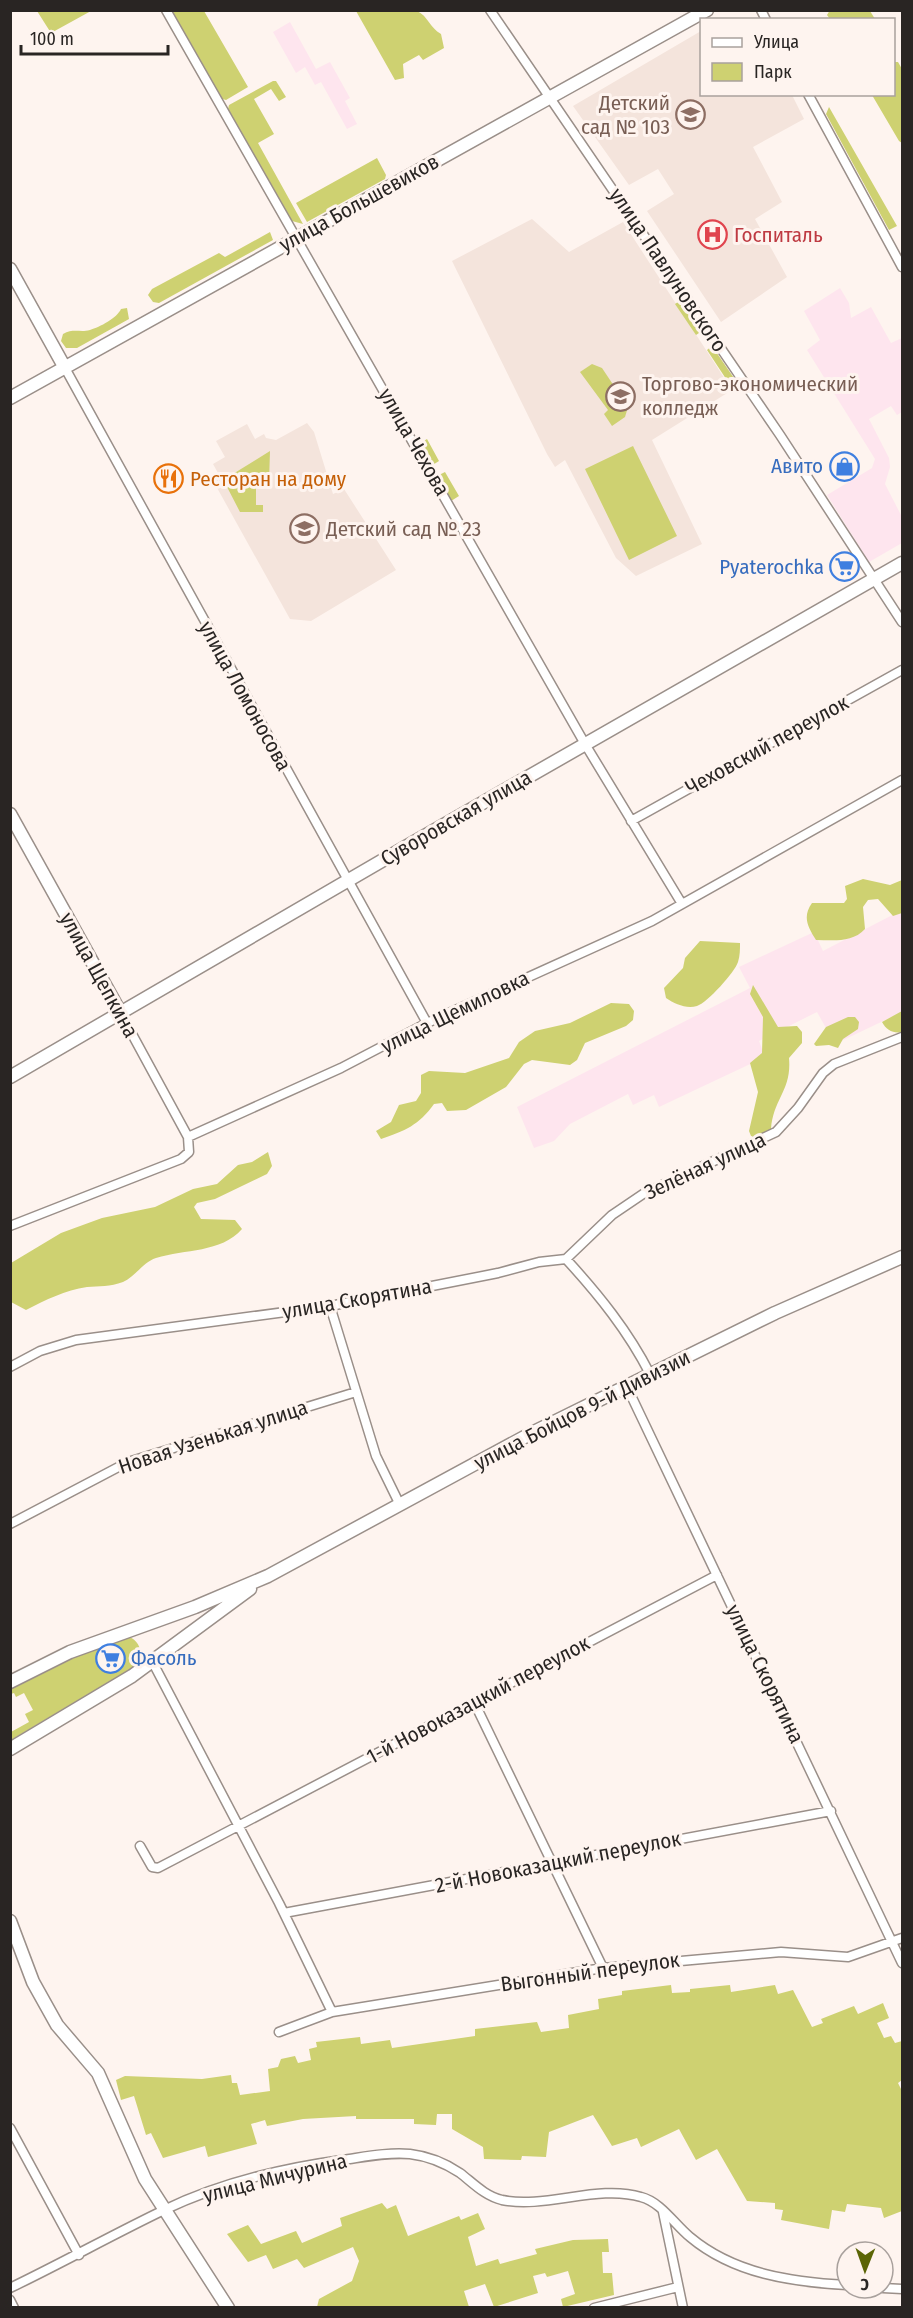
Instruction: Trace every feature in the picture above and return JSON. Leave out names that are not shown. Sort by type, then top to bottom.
[{"type":"street","name":"улица Чехова","points":[[166,10],[585,744],[682,904]]},
{"type":"street","name":"улица Павлуновского","points":[[490,10],[789,449],[903,622]]},
{"type":"street","name":"улица Большевиков","points":[[10,398],[707,10]]},
{"type":"street","points":[[809,96],[903,267]]},
{"type":"street","points":[[10,269],[65,368]]},
{"type":"street","name":"улица Ломоносова","points":[[65,368],[427,1023]]},
{"type":"street","name":"Суворовская улица","points":[[10,1077],[903,563]]},
{"type":"street","name":"Чеховский переулок","points":[[631,821],[903,670]]},
{"type":"street","name":"улица Щемиловка","points":[[188,1137],[341,1068],[427,1023],[652,921],[903,780]]},
{"type":"street","name":"улица Щепкина","points":[[10,814],[188,1137]]},
{"type":"street","name":"Зелёная улица","points":[[566,1260],[612,1215],[643,1194],[776,1132],[798,1108],[823,1073],[834,1064],[903,1037]]},
{"type":"street","points":[[10,1226],[181,1159],[190,1147],[188,1137]]},
{"type":"street","name":"улица Бойцов 9-й Дивизии","points":[[10,1682],[70,1652],[195,1607],[268,1576],[530,1434],[627,1385],[775,1313],[903,1257]]},
{"type":"street","points":[[566,1260],[614,1315],[650,1374]]},
{"type":"street","name":"улица Скорятина","points":[[10,1367],[40,1351],[76,1340],[330,1306],[498,1273],[539,1262],[566,1260]]},
{"type":"street","points":[[330,1306],[376,1456],[400,1505]]},
{"type":"street","name":"улица Скорятина","points":[[627,1385],[903,1963]]},
{"type":"street","name":"Новая Узенькая улица","points":[[10,1524],[128,1462],[356,1392]]},
{"type":"street","name":"1-й Новоказацкий переулок","points":[[140,1846],[152,1867],[158,1868],[717,1575]]},
{"type":"street","name":"улица Бойцов 9-й Дивизии","points":[[10,1749],[153,1661],[268,1576]]},
{"type":"street","points":[[153,1661],[284,1912],[332,2012]]},
{"type":"street","points":[[474,1702],[555,1863],[603,1968]]},
{"type":"street","name":"2-й Новоказацкий переулок","points":[[284,1912],[831,1811]]},
{"type":"street","points":[[10,1921],[33,1982],[57,2025],[98,2073],[133,2155],[165,2210],[228,2307]]},
{"type":"street","name":"Выгонный переулок","points":[[279,2032],[332,2012],[603,1968],[781,1952],[848,1957],[903,1938]]},
{"type":"street","points":[[10,2128],[80,2255]]},
{"type":"street","name":"улица Мичурина","points":[[10,2288],[80,2255],[165,2210],[238,2184],[316,2163],[390,2154],[428,2158],[448,2166],[489,2195],[501,2200],[632,2195],[652,2202],[690,2238],[736,2264],[786,2279],[835,2284]]},
{"type":"street","points":[[662,2211],[682,2307]]},
{"type":"street","points":[[594,2307],[678,2287]]},
{"type":"street","points":[[10,2300],[15,2307]]},
{"type":"shaded area","points":[[290,22],[316,69],[330,62],[350,98],[345,101],[357,124],[347,129],[321,82],[315,85],[305,67],[296,73],[273,32]]},
{"type":"shaded area","points":[[700,32],[700,96],[792,96],[804,119],[753,147],[782,202],[755,219],[787,277],[721,322],[647,211],[674,194],[658,169],[629,185],[573,106]]},
{"type":"shaded area","name":"Торгово-экономический колледж","points":[[532,219],[569,252],[623,222],[732,390],[652,440],[702,544],[636,576],[616,558],[565,460],[555,467],[547,454],[452,261]]},
{"type":"shaded area","points":[[840,288],[849,303],[851,318],[871,307],[891,343],[902,338],[902,412],[897,415],[891,406],[869,419],[889,458],[890,467],[885,484],[902,517],[902,543],[869,562],[827,495],[872,468],[875,459],[807,350],[820,340],[804,311]]},
{"type":"shaded area","name":"Детский сад № 23","points":[[307,423],[314,432],[333,494],[344,489],[396,570],[311,621],[290,619],[211,477],[218,473],[213,464],[225,457],[216,441],[247,424],[255,439],[264,434],[266,438],[276,440]]},
{"type":"shaded area","points":[[902,910],[902,1012],[835,1044],[817,1012],[759,1041],[765,1057],[659,1107],[654,1095],[633,1105],[628,1094],[570,1124],[554,1141],[534,1148],[517,1107],[750,988],[739,967],[814,932],[823,951]]},
{"type":"green space","points":[[830,10],[870,11],[874,18],[829,18],[827,15]]},
{"type":"green space","points":[[37,11],[91,11],[51,33]]},
{"type":"green space","points":[[170,11],[204,11],[248,87],[226,100],[219,98]]},
{"type":"green space","points":[[356,11],[417,11],[441,34],[444,48],[423,60],[419,55],[403,64],[404,78],[395,80]]},
{"type":"green space","points":[[895,62],[898,62],[902,69],[902,143],[873,96],[895,96]]},
{"type":"green space","points":[[276,81],[286,97],[279,101],[271,89],[254,99],[274,134],[258,143],[303,224],[292,221],[228,109],[229,105]]},
{"type":"green space","points":[[829,107],[897,226],[889,230],[826,114]]},
{"type":"green space","points":[[377,158],[386,175],[385,179],[307,222],[296,203]]},
{"type":"green space","points":[[270,232],[273,240],[159,303],[153,302],[148,295],[152,289],[219,253],[225,257]]},
{"type":"green space","points":[[681,300],[702,331],[696,335],[675,304]]},
{"type":"green space","points":[[127,308],[129,319],[77,348],[66,348],[61,341],[63,334],[70,331],[94,329],[112,319],[121,309]]},
{"type":"green space","points":[[712,346],[738,384],[732,388],[707,350]]},
{"type":"green space","points":[[592,364],[602,368],[628,407],[625,417],[612,426],[604,414],[608,410],[580,372]]},
{"type":"green space","points":[[427,439],[439,461],[431,466],[419,444]]},
{"type":"green space","points":[[633,446],[677,536],[629,560],[585,469]]},
{"type":"green space","points":[[270,451],[269,482],[226,481],[228,477]]},
{"type":"green space","points":[[445,472],[459,496],[451,501],[437,476]]},
{"type":"green space","points":[[226,485],[256,486],[256,505],[263,505],[263,512],[240,512]]},
{"type":"green space","points":[[863,879],[890,885],[902,880],[902,913],[893,916],[878,899],[868,900],[863,907],[865,929],[860,933],[849,939],[816,940],[807,917],[812,903],[844,903],[847,899],[845,886]]},
{"type":"green space","points":[[700,941],[740,943],[740,955],[736,967],[714,993],[702,1004],[689,1007],[666,998],[664,988],[683,968],[685,958]]},
{"type":"green space","points":[[753,985],[778,1027],[797,1026],[802,1032],[802,1043],[789,1058],[788,1078],[772,1119],[771,1129],[757,1138],[751,1136],[749,1131],[758,1092],[750,1063],[762,1053],[763,1017],[750,994]]},
{"type":"green space","points":[[611,1003],[629,1004],[634,1011],[633,1020],[626,1026],[585,1043],[577,1060],[570,1065],[532,1060],[524,1064],[506,1087],[466,1110],[447,1111],[442,1103],[434,1104],[423,1117],[404,1130],[381,1139],[376,1131],[391,1122],[399,1105],[416,1101],[421,1093],[421,1075],[429,1071],[465,1073],[509,1058],[519,1042],[535,1031],[570,1023]]},
{"type":"green space","points":[[902,1011],[902,1032],[893,1032],[882,1022]]},
{"type":"green space","points":[[848,1017],[855,1017],[859,1022],[858,1029],[843,1039],[838,1048],[814,1044],[826,1027]]},
{"type":"green space","points":[[268,1152],[272,1166],[267,1174],[215,1199],[197,1203],[194,1207],[201,1219],[235,1220],[242,1229],[233,1237],[202,1249],[156,1258],[118,1284],[71,1290],[26,1310],[11,1302],[11,1263],[61,1233],[102,1218],[155,1207],[193,1189],[217,1184],[238,1165],[252,1162]]},
{"type":"green space","points":[[125,1635],[135,1640],[140,1648],[134,1667],[11,1740],[11,1732],[29,1722],[25,1714],[33,1710],[24,1693],[16,1697],[14,1693],[11,1694],[11,1687],[72,1656]]},
{"type":"green space","points":[[671,1985],[672,1993],[730,1985],[731,1992],[775,1985],[778,1994],[793,1990],[812,2027],[823,2023],[821,2019],[854,2006],[858,2014],[883,2003],[889,2018],[877,2023],[884,2038],[891,2036],[895,2043],[902,2041],[902,2080],[898,2083],[902,2091],[902,2211],[884,2218],[881,2208],[847,2204],[845,2212],[832,2210],[829,2229],[781,2220],[783,2210],[775,2209],[775,2203],[747,2201],[717,2149],[696,2160],[679,2129],[641,2147],[637,2138],[612,2146],[593,2115],[549,2132],[546,2157],[522,2156],[521,2160],[484,2159],[483,2147],[452,2129],[452,2114],[437,2114],[436,2125],[414,2124],[414,2119],[356,2119],[356,2116],[303,2119],[267,2126],[265,2120],[251,2124],[257,2144],[208,2157],[205,2146],[163,2158],[151,2133],[146,2135],[134,2096],[121,2100],[116,2080],[125,2076],[202,2079],[231,2075],[232,2083],[237,2083],[240,2095],[270,2091],[268,2069],[278,2067],[281,2059],[295,2056],[298,2063],[311,2060],[309,2049],[317,2047],[316,2042],[360,2037],[361,2044],[390,2040],[392,2048],[475,2036],[475,2029],[537,2022],[541,2032],[569,2028],[568,2015],[599,2009],[598,1999],[622,1995],[622,1991]]},
{"type":"green space","points":[[382,2203],[387,2209],[396,2205],[408,2236],[459,2216],[461,2220],[478,2213],[485,2229],[468,2237],[476,2266],[498,2259],[500,2264],[537,2254],[535,2249],[573,2240],[608,2239],[609,2252],[602,2252],[603,2273],[612,2273],[614,2295],[563,2307],[561,2299],[575,2294],[568,2271],[547,2277],[545,2273],[533,2276],[538,2293],[494,2307],[485,2284],[464,2291],[469,2307],[317,2307],[319,2299],[352,2281],[359,2261],[353,2247],[304,2268],[297,2259],[273,2269],[266,2255],[248,2262],[227,2234],[248,2225],[261,2244],[296,2231],[302,2243],[342,2226],[340,2218]]},
{"type":"place","name":"Детский сад № 103","points":[[691,115]]},
{"type":"place","name":"Госпиталь","points":[[713,235]]},
{"type":"place","name":"Торгово-экономический колледж","points":[[621,396]]},
{"type":"place","name":"Авито","points":[[844,466]]},
{"type":"place","name":"Ресторан на дому","points":[[169,479]]},
{"type":"place","name":"Детский сад № 23","points":[[305,529]]},
{"type":"place","name":"Pyaterochka","points":[[845,567]]},
{"type":"place","name":"Фасоль","points":[[110,1658]]}]
